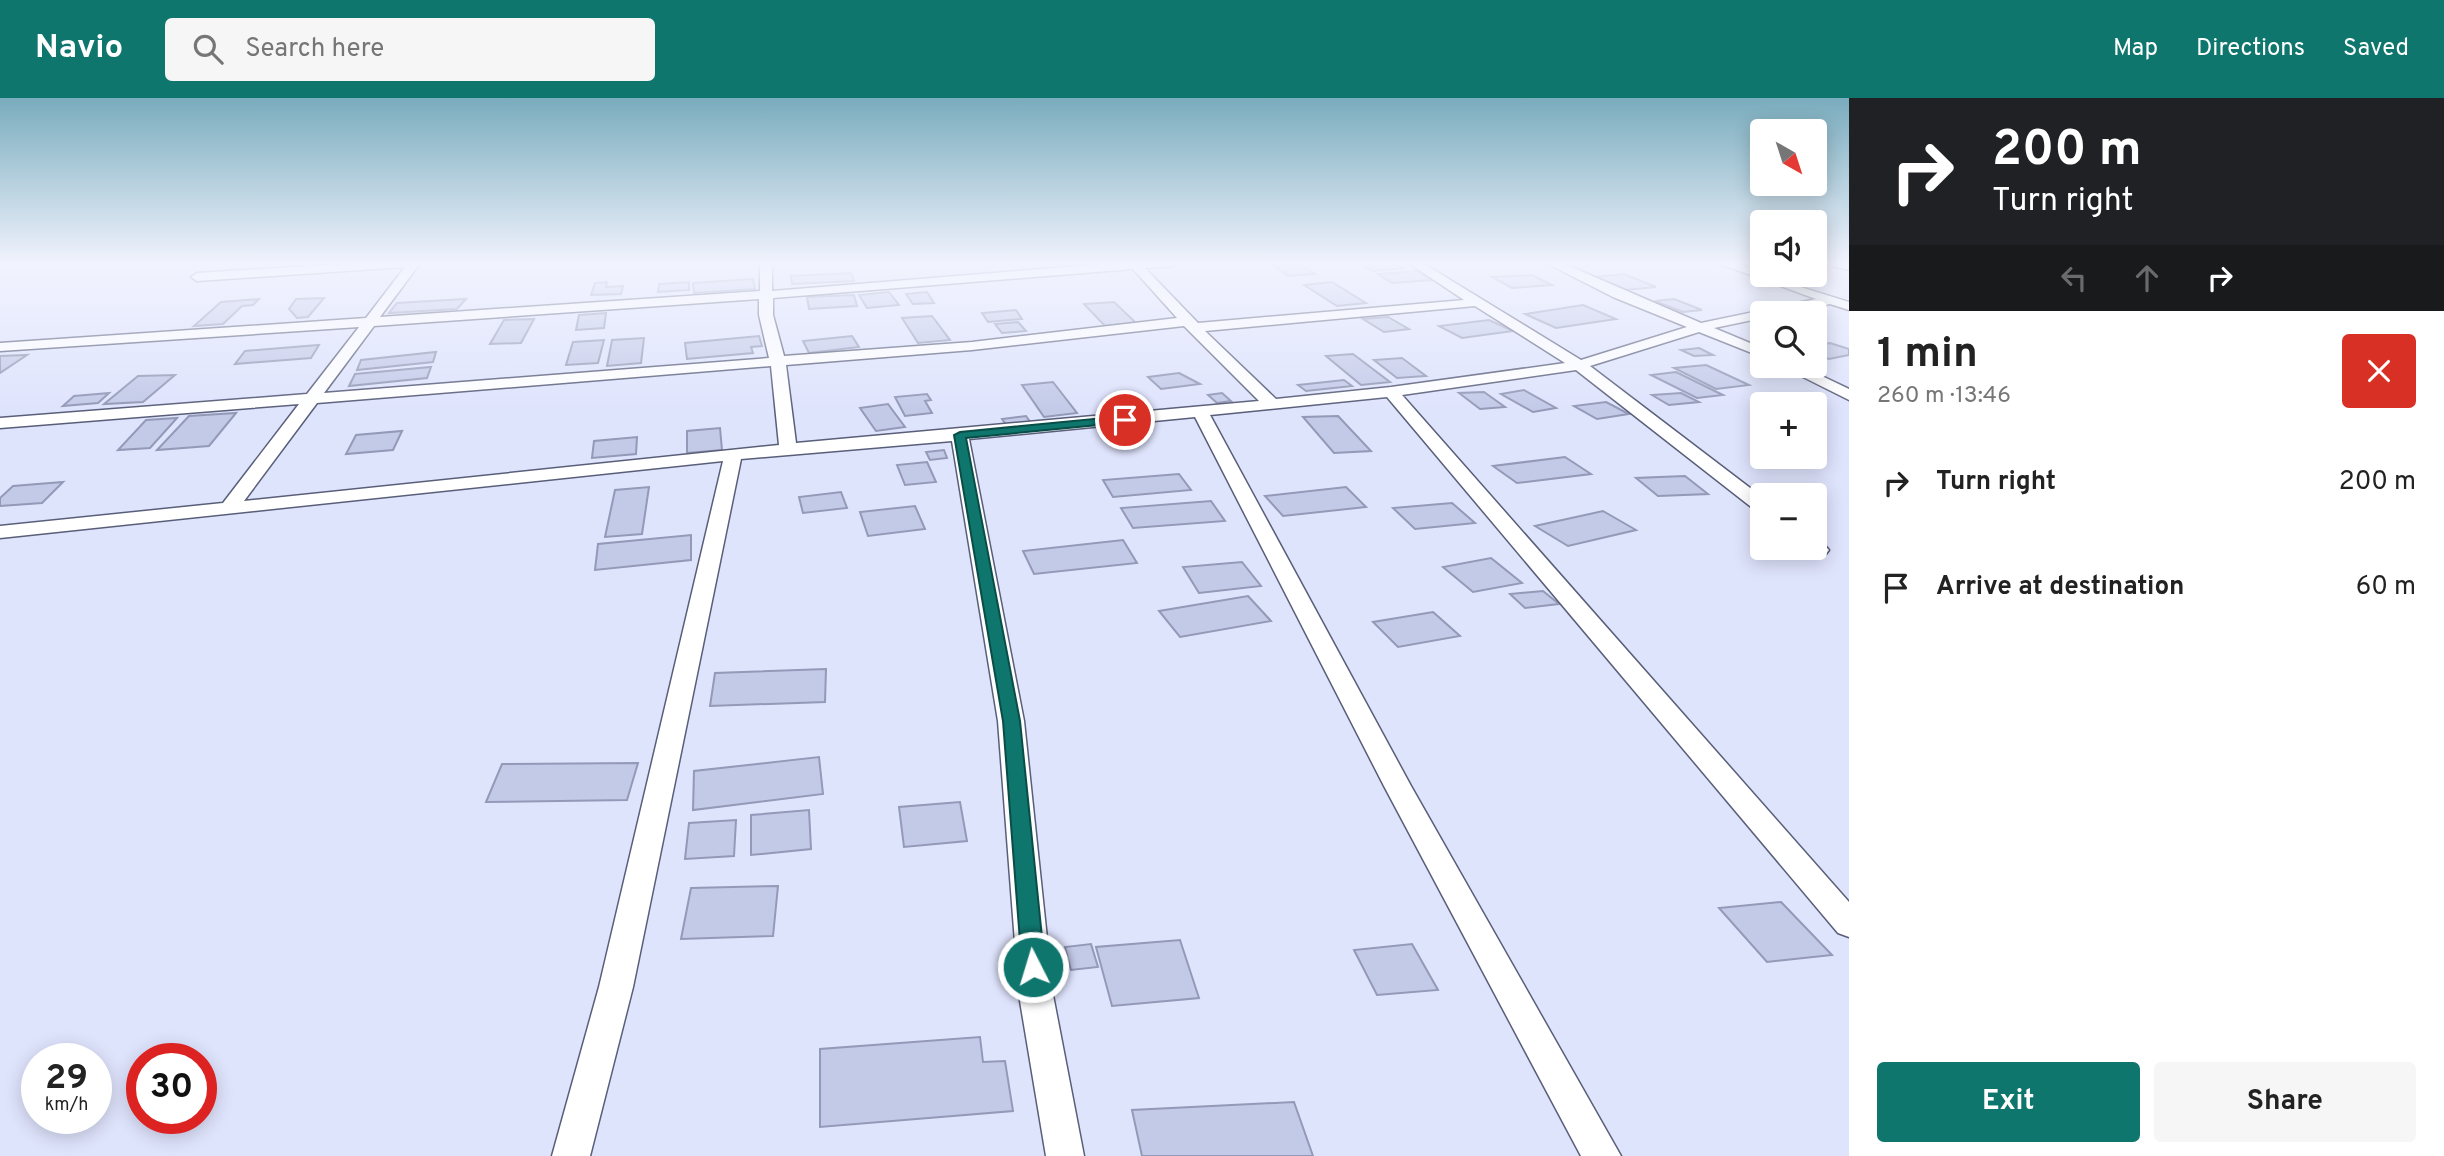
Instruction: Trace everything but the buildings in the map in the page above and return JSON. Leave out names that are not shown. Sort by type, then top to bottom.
[{"type":"street","points":[[228,509],[377,311]]},
{"type":"street","points":[[0,346],[516,311]]},
{"type":"street","points":[[766,311],[778,362],[788,449]]},
{"type":"street","points":[[1178,311],[1272,404]]},
{"type":"street","points":[[0,422],[778,362],[1363,311]]},
{"type":"street","points":[[1496,311],[1579,365],[1750,497]]},
{"type":"street","points":[[1662,311],[1750,348]]},
{"type":"street","points":[[0,532],[733,457],[788,449],[1201,413],[1391,392],[1579,365],[1702,327],[1750,317]]},
{"type":"street","points":[[1814,378],[1849,395]]},
{"type":"street","points":[[1391,392],[1849,924]]},
{"type":"street","points":[[1201,413],[1320,645],[1497,973],[1602,1156]]},
{"type":"street","points":[[960,435],[1012,721],[1036,995],[1065,1156]]},
{"type":"street","points":[[572,1156],[616,987],[733,457]]},
{"type":"route","points":[[1033,967],[1012,721],[960,435],[1125,420]]}]
